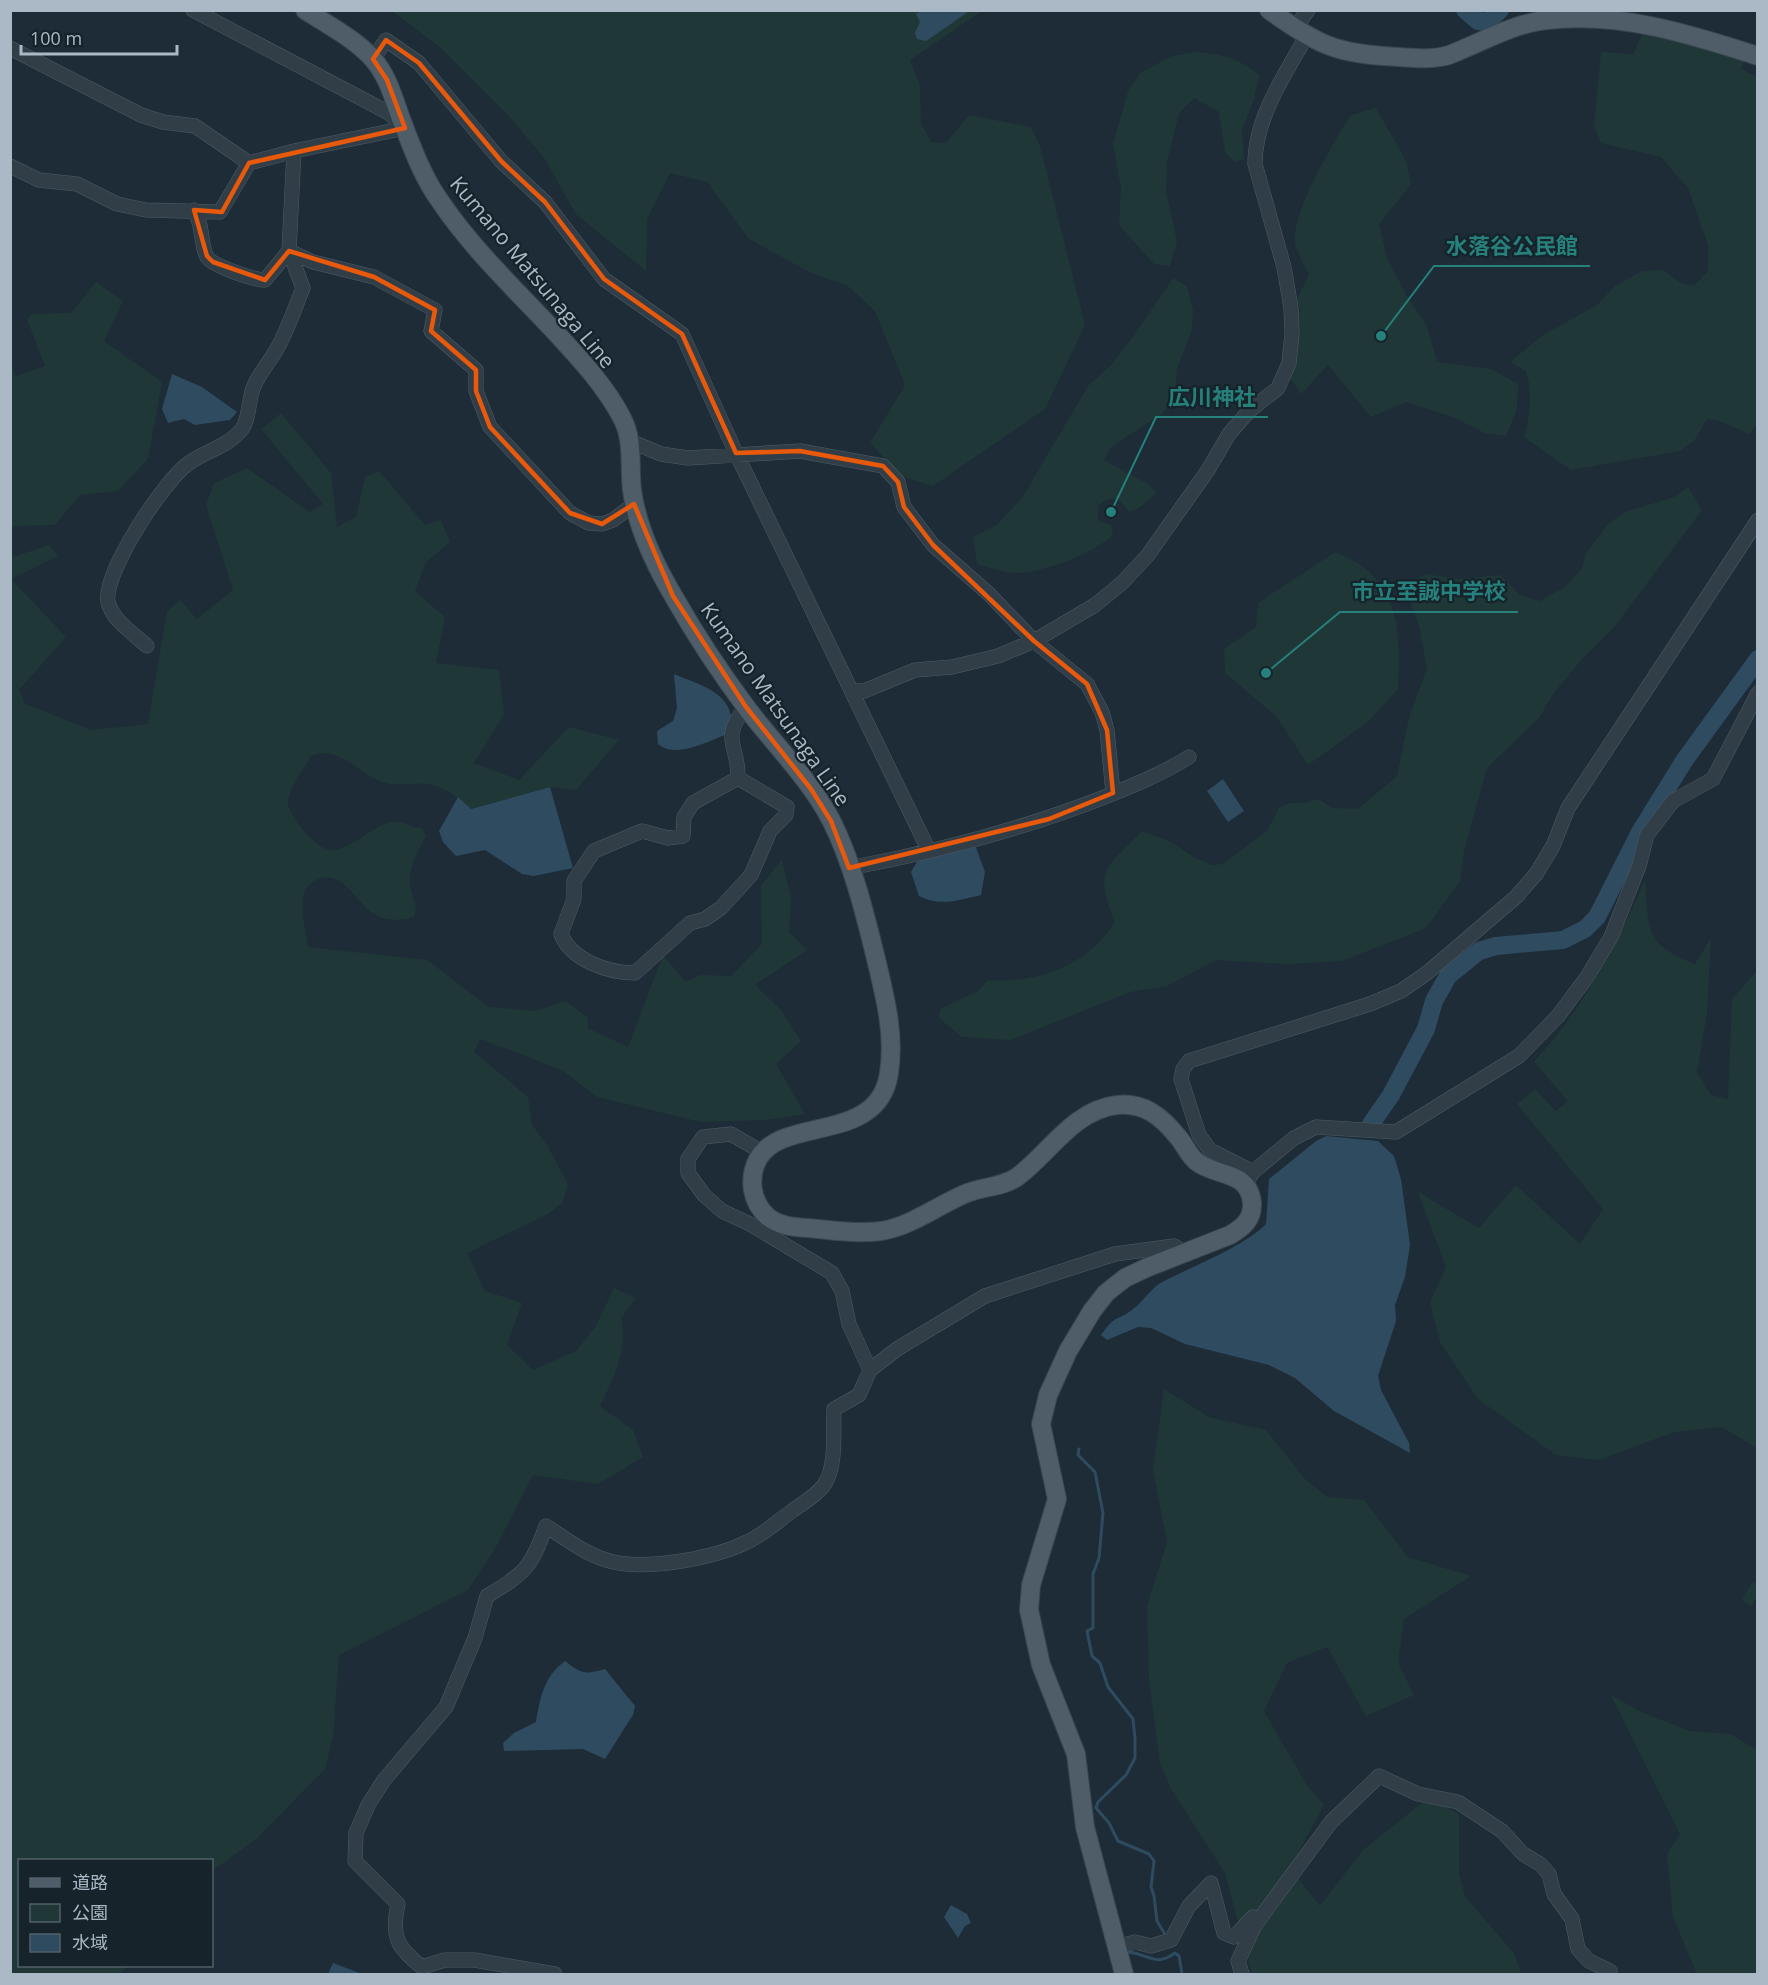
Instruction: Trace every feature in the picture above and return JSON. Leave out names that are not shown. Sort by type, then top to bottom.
[{"type":"main road","name":"Kumano Matsunaga Line","points":[[305,10],[352,41],[373,59],[387,80],[421,169],[439,201],[588,369],[624,420],[630,441],[634,504],[655,561],[673,596],[746,707],[811,789],[831,820],[866,916],[887,1004],[892,1045],[889,1081],[878,1101],[860,1116],[820,1130],[774,1142],[762,1152]]},
{"type":"main road","points":[[1269,10],[1300,32],[1337,51],[1429,59],[1463,50],[1521,26],[1545,20],[1575,18],[1651,25],[1758,56]]},
{"type":"main road","points":[[762,1152],[755,1165],[752,1180],[755,1216],[771,1219],[784,1226],[845,1231],[882,1231],[913,1220],[971,1191],[1016,1178],[1057,1137],[1101,1109],[1119,1105],[1142,1106],[1158,1116],[1199,1164],[1249,1178],[1252,1205],[1250,1218],[1242,1228],[1125,1278],[1106,1293],[1092,1311],[1068,1351],[1048,1395],[1041,1424],[1057,1500],[1031,1585],[1029,1610],[1041,1665],[1077,1754],[1085,1827],[1124,1974]]},
{"type":"street","points":[[193,10],[389,113],[405,128]]},
{"type":"street","points":[[854,691],[864,691],[915,670],[952,667],[998,656],[1034,641],[1095,605],[1134,571],[1208,470],[1229,434],[1249,411],[1278,388],[1289,363],[1292,334],[1291,308],[1284,267],[1255,164],[1255,147],[1258,130],[1266,118],[1308,10]]},
{"type":"street","points":[[373,59],[386,40],[419,63],[501,161],[544,202],[593,268],[604,279],[682,334],[736,453],[854,691],[929,851]]},
{"type":"street","points":[[10,48],[141,115],[163,122],[195,126],[236,157],[249,163],[294,151],[405,128]]},
{"type":"street","points":[[147,646],[117,618],[109,605],[107,591],[112,574],[126,546],[174,476],[189,463],[240,432],[246,424],[247,405],[255,384],[278,346],[303,288],[289,251],[294,151]]},
{"type":"street","points":[[10,166],[39,180],[77,184],[117,204],[146,210],[220,212],[224,209],[249,163]]},
{"type":"street","points":[[194,210],[200,220],[207,256],[213,262],[254,280],[265,280],[289,251]]},
{"type":"street","points":[[289,251],[313,262],[374,277],[435,310],[431,331],[476,370],[476,391],[490,427],[570,513],[589,523],[602,524],[613,520],[634,504]]},
{"type":"street","points":[[630,441],[661,454],[688,458],[736,453],[800,451],[883,466],[898,482],[904,507],[933,545],[989,594],[1034,641],[1087,684],[1102,712],[1111,748],[1113,794]]},
{"type":"street","points":[[1758,520],[1568,808],[1553,846],[1536,874],[1516,897],[1428,973],[1401,991],[1370,1004],[1189,1061],[1183,1069],[1181,1079],[1199,1135],[1210,1150],[1249,1178],[1294,1138],[1316,1127],[1396,1132],[1519,1056],[1558,1016],[1587,977],[1611,937],[1639,866],[1647,836],[1672,801],[1713,779],[1758,693]]},
{"type":"street","points":[[738,778],[738,765],[729,739],[738,716],[746,707]]},
{"type":"street","points":[[849,868],[929,851],[1049,819],[1157,775],[1189,757]]},
{"type":"street","points":[[738,778],[787,807],[786,815],[770,831],[751,875],[721,908],[705,919],[690,923],[635,973],[620,973],[600,968],[566,945],[561,934],[574,899],[574,882],[594,851],[642,831],[668,838],[683,836],[684,817],[693,802],[738,778]]},
{"type":"street","points":[[762,1152],[732,1134],[703,1137],[688,1159],[688,1173],[704,1195],[722,1211],[755,1216],[832,1273],[842,1291],[849,1324],[870,1370]]},
{"type":"street","points":[[555,1974],[474,1960],[445,1960],[422,1966],[405,1954],[395,1938],[398,1904],[355,1861],[356,1833],[368,1805],[384,1779],[446,1707],[475,1638],[487,1596],[516,1579],[531,1564],[546,1526],[597,1556],[613,1562],[640,1566],[709,1555],[750,1542],[812,1497],[824,1485],[829,1475],[834,1409],[859,1395],[870,1370],[897,1349],[984,1296],[1016,1284],[1118,1253],[1173,1246],[1186,1253]]},
{"type":"street","points":[[1242,1974],[1238,1961],[1263,1913],[1331,1822],[1379,1776],[1418,1794],[1458,1802],[1502,1831],[1523,1854],[1540,1864],[1549,1874],[1554,1894],[1572,1919],[1578,1949],[1588,1960],[1610,1971]]},
{"type":"street","points":[[1118,1947],[1135,1942],[1151,1946],[1171,1940],[1189,1905],[1211,1882],[1224,1933],[1234,1937],[1252,1918],[1263,1913]]},
{"type":"highlighted area","points":[[386,40],[419,63],[501,161],[545,202],[604,279],[682,334],[736,453],[800,451],[883,466],[898,482],[904,507],[933,545],[1034,641],[1087,684],[1107,730],[1113,793],[1049,819],[849,868],[831,821],[811,789],[746,707],[673,596],[634,504],[602,524],[570,513],[490,427],[476,391],[476,370],[431,331],[435,310],[374,277],[289,251],[265,280],[213,262],[207,256],[194,210],[222,212],[249,163],[405,128],[387,80],[373,59]]},
{"type":"green space","points":[[392,11],[982,11],[910,60],[920,85],[921,123],[931,142],[946,143],[969,115],[1031,127],[1040,146],[1085,325],[1045,409],[933,486],[902,476],[870,443],[905,385],[875,311],[848,286],[809,272],[749,239],[707,182],[670,173],[647,219],[646,271],[576,214],[545,159],[507,114],[441,48]]},
{"type":"green space","points":[[1645,29],[1746,57],[1741,69],[1758,77],[1758,422],[1750,434],[1720,421],[1707,419],[1694,441],[1680,451],[1571,470],[1524,437],[1530,404],[1528,380],[1526,371],[1510,362],[1543,335],[1597,305],[1615,286],[1642,271],[1663,270],[1681,283],[1694,286],[1708,271],[1708,245],[1688,188],[1661,157],[1601,143],[1594,126],[1601,52],[1633,54]]},
{"type":"green space","points":[[1196,52],[1229,58],[1259,75],[1254,99],[1242,130],[1244,159],[1235,162],[1225,152],[1219,112],[1194,98],[1179,113],[1167,163],[1166,191],[1177,241],[1170,266],[1154,264],[1119,225],[1121,188],[1113,144],[1128,91],[1140,73],[1172,56]]},
{"type":"green space","points":[[1376,108],[1406,161],[1411,184],[1379,224],[1387,258],[1408,298],[1427,326],[1437,362],[1491,369],[1518,384],[1517,409],[1506,436],[1485,433],[1453,417],[1406,402],[1371,417],[1328,365],[1301,394],[1288,375],[1300,310],[1297,299],[1309,275],[1295,245],[1296,228],[1301,212],[1316,176],[1351,115]]},
{"type":"green space","points":[[1173,278],[1187,286],[1193,311],[1192,330],[1177,369],[1175,392],[1163,413],[1111,447],[1104,460],[1148,484],[1157,493],[1139,508],[1129,512],[1118,499],[1107,499],[1098,506],[1098,521],[1111,525],[1113,535],[1082,555],[1042,569],[1018,573],[977,564],[973,537],[997,525],[1022,498],[1088,386],[1111,365]]},
{"type":"green space","points":[[96,282],[123,301],[104,341],[162,382],[148,459],[118,491],[80,495],[55,525],[15,526],[11,529],[11,364],[16,376],[45,366],[27,319],[32,314],[71,313]]},
{"type":"green space","points":[[281,413],[331,473],[337,527],[356,517],[365,477],[379,471],[425,525],[441,520],[450,542],[426,562],[415,591],[445,617],[436,663],[499,670],[504,714],[474,763],[519,780],[569,727],[619,740],[576,790],[550,787],[470,809],[446,790],[436,786],[384,783],[337,756],[320,753],[311,756],[294,784],[288,802],[292,815],[319,845],[332,850],[340,848],[355,842],[376,828],[395,821],[422,828],[426,835],[411,872],[410,885],[416,909],[414,917],[398,920],[383,918],[374,914],[336,879],[327,877],[316,880],[309,885],[303,900],[308,947],[427,960],[489,1007],[535,1011],[566,1001],[588,1018],[588,1028],[628,1047],[663,955],[686,982],[700,975],[731,976],[762,944],[761,885],[782,860],[791,898],[789,932],[807,950],[755,985],[781,1010],[801,1041],[776,1064],[805,1114],[766,1120],[701,1122],[597,1097],[562,1070],[480,1039],[474,1052],[528,1097],[532,1125],[547,1145],[568,1184],[563,1202],[548,1214],[467,1253],[485,1291],[522,1303],[507,1345],[533,1370],[576,1351],[596,1326],[614,1288],[636,1298],[621,1318],[623,1341],[621,1352],[615,1374],[600,1406],[633,1430],[643,1457],[598,1484],[533,1475],[496,1547],[468,1590],[339,1655],[333,1736],[325,1769],[255,1840],[213,1870],[213,1859],[18,1859],[18,1967],[128,1967],[118,1974],[11,1974],[10,558],[49,545],[58,556],[11,579],[66,637],[19,690],[25,704],[91,730],[148,724],[167,611],[180,600],[197,619],[233,590],[206,505],[214,483],[247,468],[310,512],[323,504],[261,429]]},
{"type":"green space","points":[[1688,487],[1702,510],[1615,626],[1584,657],[1553,694],[1539,718],[1487,768],[1464,851],[1460,881],[1426,928],[1342,961],[1287,964],[1216,960],[1167,986],[1130,992],[1011,1040],[962,1037],[939,1018],[940,1009],[978,991],[988,980],[1025,979],[1043,975],[1060,969],[1091,950],[1115,922],[1105,891],[1104,880],[1107,871],[1142,831],[1173,843],[1195,858],[1212,865],[1223,864],[1267,831],[1279,808],[1290,803],[1305,803],[1319,799],[1332,808],[1358,809],[1397,776],[1409,718],[1427,668],[1419,626],[1404,586],[1425,574],[1460,579],[1500,575],[1520,595],[1540,601],[1566,586],[1582,568],[1586,553],[1609,523],[1625,512],[1674,497]]},
{"type":"green space","points":[[1335,552],[1364,567],[1379,582],[1387,596],[1393,610],[1398,641],[1398,689],[1368,722],[1308,765],[1276,716],[1225,673],[1224,649],[1256,627],[1258,603]]},
{"type":"green space","points":[[1645,880],[1649,923],[1658,942],[1678,957],[1695,964],[1711,938],[1707,1013],[1697,1072],[1711,1095],[1728,1099],[1732,999],[1757,971],[1757,1448],[1721,1427],[1674,1432],[1599,1460],[1556,1455],[1478,1399],[1440,1342],[1430,1302],[1446,1267],[1418,1192],[1479,1228],[1516,1185],[1580,1244],[1603,1209],[1517,1104],[1535,1089],[1556,1111],[1568,1101],[1534,1062],[1568,1020],[1597,976]]},
{"type":"green space","points":[[1164,1389],[1209,1417],[1266,1430],[1304,1478],[1327,1497],[1364,1500],[1408,1557],[1471,1576],[1404,1619],[1398,1663],[1414,1695],[1366,1716],[1327,1647],[1287,1663],[1264,1711],[1306,1784],[1324,1805],[1290,1868],[1320,1906],[1362,1851],[1430,1796],[1459,1815],[1459,1873],[1465,1897],[1514,1953],[1521,1974],[1252,1974],[1225,1873],[1171,1789],[1160,1763],[1149,1681],[1147,1606],[1167,1542],[1153,1470]]},
{"type":"green space","points":[[1753,1581],[1757,1584],[1757,1597],[1752,1606],[1742,1600]]},
{"type":"green space","points":[[1611,1695],[1643,1713],[1690,1731],[1730,1734],[1757,1750],[1757,1974],[1697,1974],[1673,1917],[1667,1854],[1680,1834]]},
{"type":"water","points":[[922,10],[967,10],[968,12],[926,41],[917,39],[915,33],[920,22],[916,14]]},
{"type":"water","points":[[172,374],[202,387],[237,412],[230,420],[195,425],[184,419],[168,423],[162,409]]},
{"type":"water","points":[[674,674],[712,690],[726,703],[732,722],[725,735],[682,750],[665,748],[658,744],[657,731],[673,721],[677,708]]},
{"type":"water","points":[[1223,779],[1244,811],[1228,822],[1207,791]]},
{"type":"water","points":[[550,787],[573,868],[534,876],[522,874],[485,850],[456,856],[443,842],[439,831],[458,797],[471,809]]},
{"type":"water","points":[[974,842],[985,872],[981,895],[942,902],[919,896],[911,872],[918,860]]},
{"type":"water","points":[[1326,1136],[1378,1141],[1394,1156],[1401,1179],[1410,1245],[1405,1277],[1395,1305],[1396,1321],[1378,1376],[1381,1390],[1409,1443],[1410,1453],[1334,1411],[1295,1378],[1269,1365],[1185,1344],[1151,1328],[1138,1327],[1107,1340],[1101,1335],[1113,1321],[1132,1310],[1162,1282],[1232,1248],[1257,1232],[1266,1224],[1269,1179],[1316,1141]]},
{"type":"water","points":[[565,1661],[575,1669],[584,1672],[605,1669],[635,1706],[633,1715],[605,1759],[583,1749],[504,1751],[503,1743],[514,1733],[536,1722],[541,1696],[548,1681],[552,1673]]},
{"type":"water","points":[[951,1905],[967,1914],[971,1923],[965,1926],[958,1938],[944,1917]]},
{"type":"water","points":[[333,1963],[362,1974],[328,1974]]},
{"type":"waterway","points":[[1465,10],[1478,21],[1488,22],[1500,10]]},
{"type":"waterway","points":[[1371,1124],[1391,1095],[1426,1029],[1434,1001],[1448,976],[1479,951],[1496,946],[1563,940],[1585,929],[1597,917],[1640,832],[1684,761],[1758,659]]},
{"type":"waterway","points":[[1079,1449],[1078,1455],[1095,1472],[1103,1513],[1099,1558],[1093,1574],[1093,1628],[1087,1631],[1092,1656],[1100,1663],[1108,1687],[1133,1719],[1135,1738],[1135,1758],[1126,1775],[1098,1802],[1096,1808],[1109,1823],[1118,1841],[1149,1854],[1154,1861],[1151,1887],[1157,1921],[1166,1936]]},
{"type":"waterway","points":[[1127,1952],[1156,1960],[1175,1953],[1179,1956],[1182,1974]]},
{"type":"place","name":"水落谷公民館","points":[[1381,336]]},
{"type":"place","name":"広川神社","points":[[1111,512]]},
{"type":"place","name":"市立至誠中学校","points":[[1266,673]]}]
